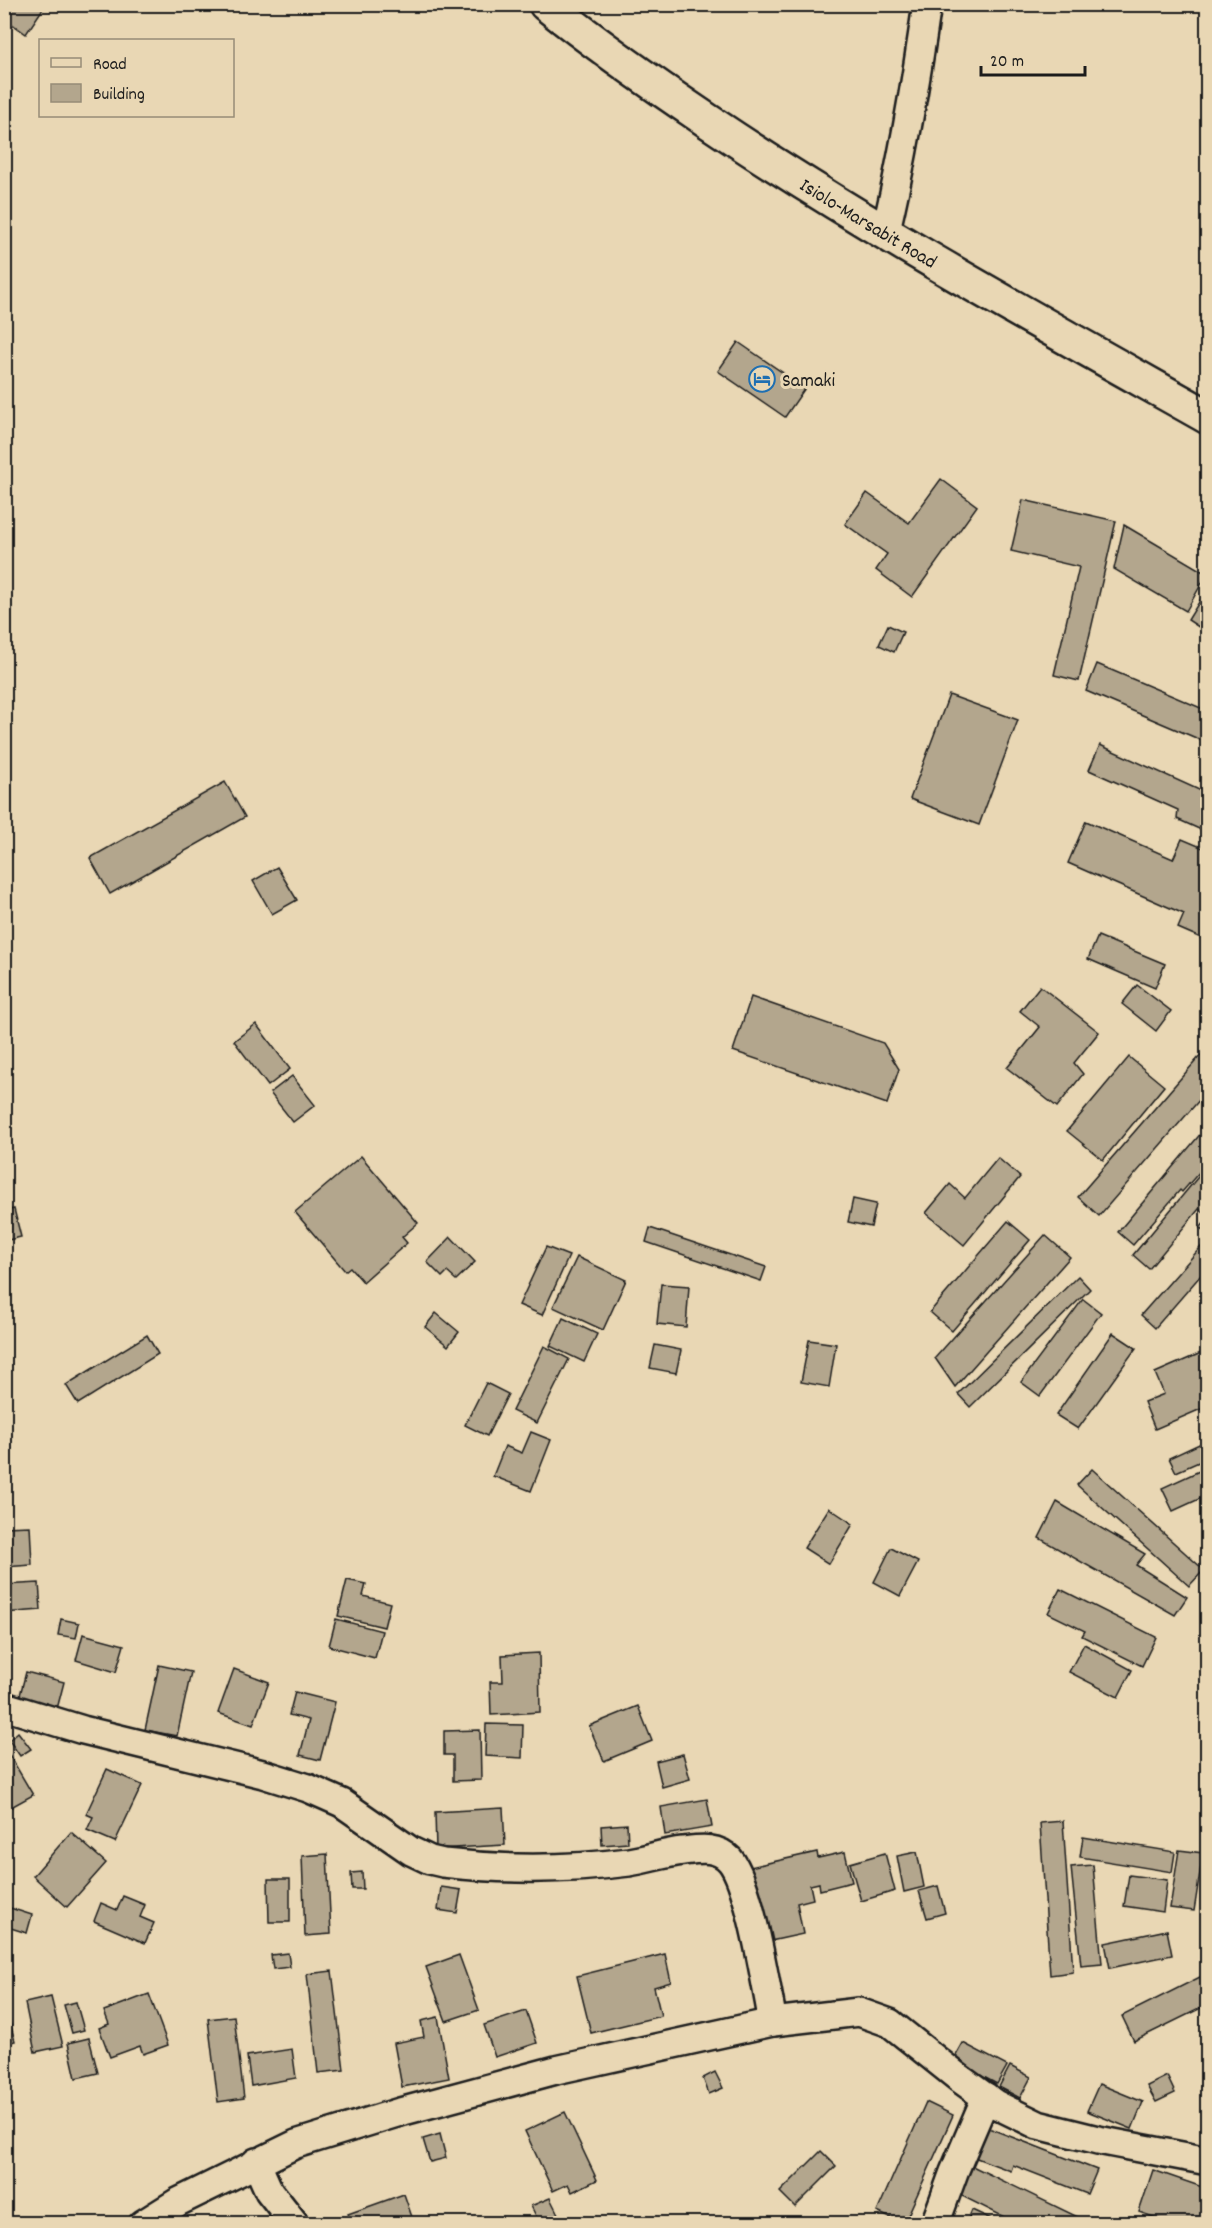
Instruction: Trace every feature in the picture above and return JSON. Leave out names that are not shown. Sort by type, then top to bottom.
[{"type":"highway","name":"Isiolo-Marsabit Road","points":[[546,4],[575,28],[757,154],[885,234],[1208,417]]},
{"type":"street","points":[[885,234],[908,129],[927,4]]},
{"type":"street","points":[[4,1706],[83,1730],[263,1774],[308,1788],[342,1803],[411,1851],[443,1863],[535,1869],[581,1867],[632,1862],[678,1851],[703,1849],[719,1851],[729,1859],[738,1873],[757,1946],[773,2022]]},
{"type":"street","points":[[143,2223],[178,2202],[296,2144],[400,2112],[556,2070],[773,2022],[859,2012],[890,2023],[986,2097],[1038,2125],[1098,2140],[1208,2160]]},
{"type":"street","points":[[935,2223],[986,2097]]},
{"type":"street","points":[[256,2162],[270,2191],[295,2223]]},
{"type":"building","points":[[7,4],[46,4],[26,34],[4,18],[4,8]]},
{"type":"building","name":"Samaki","points":[[738,342],[805,388],[785,417],[718,371]]},
{"type":"building","points":[[941,479],[977,506],[912,597],[876,570],[887,554],[845,524],[867,493],[909,523]]},
{"type":"building","points":[[1023,500],[1116,521],[1079,681],[1054,675],[1079,567],[1011,551]]},
{"type":"building","points":[[1124,525],[1207,574],[1186,611],[1114,569]]},
{"type":"building","points":[[1208,589],[1208,633],[1188,620]]},
{"type":"building","points":[[888,625],[903,632],[894,652],[879,645]]},
{"type":"building","points":[[1097,664],[1208,711],[1208,743],[1086,691]]},
{"type":"building","points":[[949,695],[1018,720],[979,825],[910,799]]},
{"type":"building","points":[[1100,745],[1208,794],[1208,833],[1177,819],[1178,810],[1089,770]]},
{"type":"building","points":[[225,782],[245,817],[110,894],[90,858]]},
{"type":"building","points":[[1086,821],[1173,859],[1182,839],[1208,850],[1208,941],[1178,928],[1184,914],[1068,863]]},
{"type":"building","points":[[277,867],[297,900],[272,914],[253,881]]},
{"type":"building","points":[[1098,936],[1165,964],[1155,988],[1088,959]]},
{"type":"building","points":[[1137,985],[1171,1011],[1156,1031],[1122,1004]]},
{"type":"building","points":[[1040,986],[1099,1032],[1074,1063],[1083,1074],[1057,1107],[1007,1068],[1040,1027],[1020,1011]]},
{"type":"building","points":[[751,997],[883,1043],[899,1069],[887,1104],[733,1051]]},
{"type":"building","points":[[256,1024],[290,1069],[268,1086],[234,1041]]},
{"type":"building","points":[[1207,1048],[1208,1090],[1099,1216],[1078,1197]]},
{"type":"building","points":[[1129,1057],[1164,1086],[1103,1160],[1067,1131]]},
{"type":"building","points":[[292,1076],[315,1105],[293,1122],[270,1093]]},
{"type":"building","points":[[1208,1125],[1208,1162],[1182,1192],[1180,1190],[1133,1245],[1118,1232]]},
{"type":"building","points":[[361,1156],[418,1223],[402,1237],[407,1243],[363,1282],[350,1267],[345,1271],[295,1212]]},
{"type":"building","points":[[998,1158],[1020,1177],[964,1245],[926,1213],[950,1184],[965,1198]]},
{"type":"building","points":[[1208,1165],[1208,1216],[1199,1209],[1149,1269],[1133,1255]]},
{"type":"building","points":[[853,1199],[876,1204],[871,1227],[848,1222]]},
{"type":"building","points":[[14,1209],[21,1237],[4,1241],[4,1211]]},
{"type":"building","points":[[1208,1219],[1208,1233],[1200,1228]]},
{"type":"building","points":[[1008,1221],[1030,1240],[952,1331],[930,1312]]},
{"type":"building","points":[[650,1228],[766,1267],[761,1281],[646,1242]]},
{"type":"building","points":[[1045,1235],[1070,1257],[955,1387],[935,1358]]},
{"type":"building","points":[[451,1237],[475,1262],[456,1280],[447,1272],[442,1277],[427,1262]]},
{"type":"building","points":[[1208,1239],[1208,1267],[1155,1328],[1141,1315]]},
{"type":"building","points":[[546,1247],[569,1256],[542,1315],[519,1305]]},
{"type":"building","points":[[577,1257],[626,1280],[603,1330],[553,1307]]},
{"type":"building","points":[[1078,1276],[1090,1289],[970,1407],[958,1394]]},
{"type":"building","points":[[661,1284],[689,1286],[686,1327],[657,1324]]},
{"type":"building","points":[[1083,1299],[1101,1313],[1040,1396],[1021,1382]]},
{"type":"building","points":[[436,1313],[459,1332],[448,1346],[425,1327]]},
{"type":"building","points":[[563,1318],[597,1334],[584,1362],[550,1346]]},
{"type":"building","points":[[1113,1333],[1136,1348],[1078,1429],[1056,1415]]},
{"type":"building","points":[[147,1335],[158,1354],[78,1404],[66,1385]]},
{"type":"building","points":[[809,1340],[836,1344],[829,1387],[801,1382]]},
{"type":"building","points":[[655,1345],[681,1350],[676,1373],[650,1368]]},
{"type":"building","points":[[544,1346],[569,1359],[537,1423],[512,1411]]},
{"type":"building","points":[[1208,1350],[1208,1406],[1155,1429],[1144,1402],[1164,1394],[1155,1373]]},
{"type":"building","points":[[486,1383],[508,1394],[487,1436],[465,1425]]},
{"type":"building","points":[[531,1432],[551,1440],[531,1491],[493,1476],[505,1446],[522,1453]]},
{"type":"building","points":[[1208,1440],[1208,1458],[1176,1472],[1169,1458]]},
{"type":"building","points":[[1208,1467],[1208,1495],[1173,1511],[1162,1488]]},
{"type":"building","points":[[1092,1469],[1204,1570],[1189,1586],[1077,1485]]},
{"type":"building","points":[[1057,1502],[1145,1554],[1136,1565],[1187,1597],[1175,1615],[1039,1538]]},
{"type":"building","points":[[829,1508],[853,1524],[829,1564],[804,1548]]},
{"type":"building","points":[[30,1526],[32,1565],[4,1567],[4,1527]]},
{"type":"building","points":[[891,1548],[918,1562],[900,1596],[874,1582]]},
{"type":"building","points":[[347,1580],[366,1584],[363,1596],[390,1603],[384,1627],[338,1616]]},
{"type":"building","points":[[39,1583],[41,1610],[4,1613],[4,1585]]},
{"type":"building","points":[[1060,1589],[1156,1637],[1142,1666],[1082,1636],[1085,1631],[1048,1613]]},
{"type":"building","points":[[61,1619],[79,1623],[76,1638],[58,1635]]},
{"type":"building","points":[[336,1619],[382,1631],[375,1658],[329,1646]]},
{"type":"building","points":[[83,1634],[124,1645],[116,1672],[76,1660]]},
{"type":"building","points":[[1084,1644],[1132,1670],[1118,1697],[1069,1672]]},
{"type":"building","points":[[539,1653],[540,1712],[491,1715],[490,1682],[503,1682],[502,1655]]},
{"type":"building","points":[[159,1665],[191,1672],[177,1736],[145,1730]]},
{"type":"building","points":[[234,1669],[269,1682],[253,1725],[218,1713]]},
{"type":"building","points":[[26,1672],[64,1682],[57,1709],[19,1699]]},
{"type":"building","points":[[295,1692],[335,1702],[320,1760],[300,1755],[309,1720],[289,1715]]},
{"type":"building","points":[[638,1706],[652,1741],[604,1761],[589,1726]]},
{"type":"building","points":[[486,1724],[523,1725],[522,1758],[485,1756]]},
{"type":"building","points":[[480,1730],[481,1780],[453,1781],[453,1755],[444,1755],[444,1731]]},
{"type":"building","points":[[18,1732],[31,1749],[20,1756],[9,1740]]},
{"type":"building","points":[[7,1751],[33,1795],[4,1811],[4,1752]]},
{"type":"building","points":[[683,1754],[690,1779],[662,1787],[656,1761]]},
{"type":"building","points":[[107,1769],[142,1785],[115,1842],[87,1830],[93,1817],[86,1814]]},
{"type":"building","points":[[707,1799],[712,1827],[665,1835],[661,1807]]},
{"type":"building","points":[[503,1808],[505,1845],[436,1849],[435,1812]]},
{"type":"building","points":[[1063,1821],[1073,1972],[1050,1975],[1040,1823]]},
{"type":"building","points":[[627,1824],[628,1843],[602,1845],[601,1826]]},
{"type":"building","points":[[71,1832],[106,1863],[67,1907],[33,1876]]},
{"type":"building","points":[[1083,1837],[1175,1852],[1172,1872],[1080,1857]]},
{"type":"building","points":[[1179,1850],[1203,1853],[1194,1911],[1170,1908]]},
{"type":"building","points":[[817,1852],[818,1858],[845,1852],[852,1882],[820,1890],[819,1883],[810,1885],[813,1899],[797,1903],[803,1934],[766,1942],[750,1867]]},
{"type":"building","points":[[917,1852],[924,1887],[904,1892],[897,1856]]},
{"type":"building","points":[[885,1853],[895,1891],[861,1901],[850,1863]]},
{"type":"building","points":[[327,1854],[331,1934],[305,1936],[302,1856]]},
{"type":"building","points":[[1093,1865],[1102,1964],[1081,1966],[1071,1867]]},
{"type":"building","points":[[362,1872],[363,1889],[352,1889],[351,1873]]},
{"type":"building","points":[[1129,1875],[1167,1880],[1163,1912],[1124,1906]]},
{"type":"building","points":[[268,1879],[290,1879],[290,1922],[269,1922]]},
{"type":"building","points":[[938,1886],[945,1913],[927,1918],[919,1891]]},
{"type":"building","points":[[441,1887],[461,1890],[457,1913],[438,1910]]},
{"type":"building","points":[[123,1896],[145,1905],[140,1917],[154,1923],[145,1943],[94,1921],[101,1903],[117,1910]]},
{"type":"building","points":[[4,1906],[32,1915],[27,1933],[4,1926]]},
{"type":"building","points":[[1167,1930],[1172,1955],[1110,1968],[1105,1943]]},
{"type":"building","points":[[288,1953],[290,1967],[273,1969],[271,1955]]},
{"type":"building","points":[[665,1954],[671,1982],[654,1987],[661,2016],[591,2033],[577,1976]]},
{"type":"building","points":[[459,1955],[479,2010],[446,2021],[426,1967]]},
{"type":"building","points":[[332,1971],[344,2070],[318,2073],[307,1974]]},
{"type":"building","points":[[1208,1973],[1208,2017],[1203,2007],[1134,2041],[1122,2016]]},
{"type":"building","points":[[149,1994],[168,2045],[143,2054],[140,2046],[110,2057],[99,2028],[109,2024],[104,2011]]},
{"type":"building","points":[[51,1997],[63,2046],[35,2052],[25,2003]]},
{"type":"building","points":[[4,2000],[15,2041],[4,2044]]},
{"type":"building","points":[[76,2002],[84,2030],[72,2033],[64,2005]]},
{"type":"building","points":[[526,2011],[537,2043],[495,2057],[484,2025]]},
{"type":"building","points":[[234,2016],[244,2098],[218,2102],[208,2019]]},
{"type":"building","points":[[438,2017],[449,2078],[402,2087],[394,2043],[424,2037],[421,2021]]},
{"type":"building","points":[[89,2038],[98,2073],[76,2078],[68,2043]]},
{"type":"building","points":[[963,2043],[1007,2066],[997,2084],[953,2061]]},
{"type":"building","points":[[292,2049],[296,2078],[251,2086],[247,2056]]},
{"type":"building","points":[[1010,2066],[1031,2077],[1020,2098],[999,2087]]},
{"type":"building","points":[[715,2072],[723,2088],[709,2094],[703,2078]]},
{"type":"building","points":[[1167,2076],[1175,2093],[1156,2102],[1147,2086]]},
{"type":"building","points":[[1099,2084],[1143,2102],[1132,2129],[1087,2111]]},
{"type":"building","points":[[926,2102],[953,2115],[904,2224],[877,2212]]},
{"type":"building","points":[[565,2112],[597,2180],[572,2192],[568,2184],[553,2191],[525,2131]]},
{"type":"building","points":[[986,2127],[1097,2170],[1087,2194],[1013,2165],[1011,2171],[974,2157]]},
{"type":"building","points":[[440,2134],[446,2158],[430,2162],[423,2139]]},
{"type":"building","points":[[821,2151],[836,2166],[795,2207],[780,2192]]},
{"type":"building","points":[[964,2162],[1090,2224],[1018,2224],[950,2190]]},
{"type":"building","points":[[1153,2170],[1208,2189],[1208,2224],[1173,2224],[1139,2212]]},
{"type":"building","points":[[404,2194],[413,2220],[403,2224],[352,2224],[348,2214]]},
{"type":"building","points":[[550,2198],[563,2224],[540,2224],[531,2206]]},
{"type":"building","points":[[972,2210],[1002,2224],[966,2224]]},
{"type":"place","name":"Samaki","points":[[762,379]]}]
